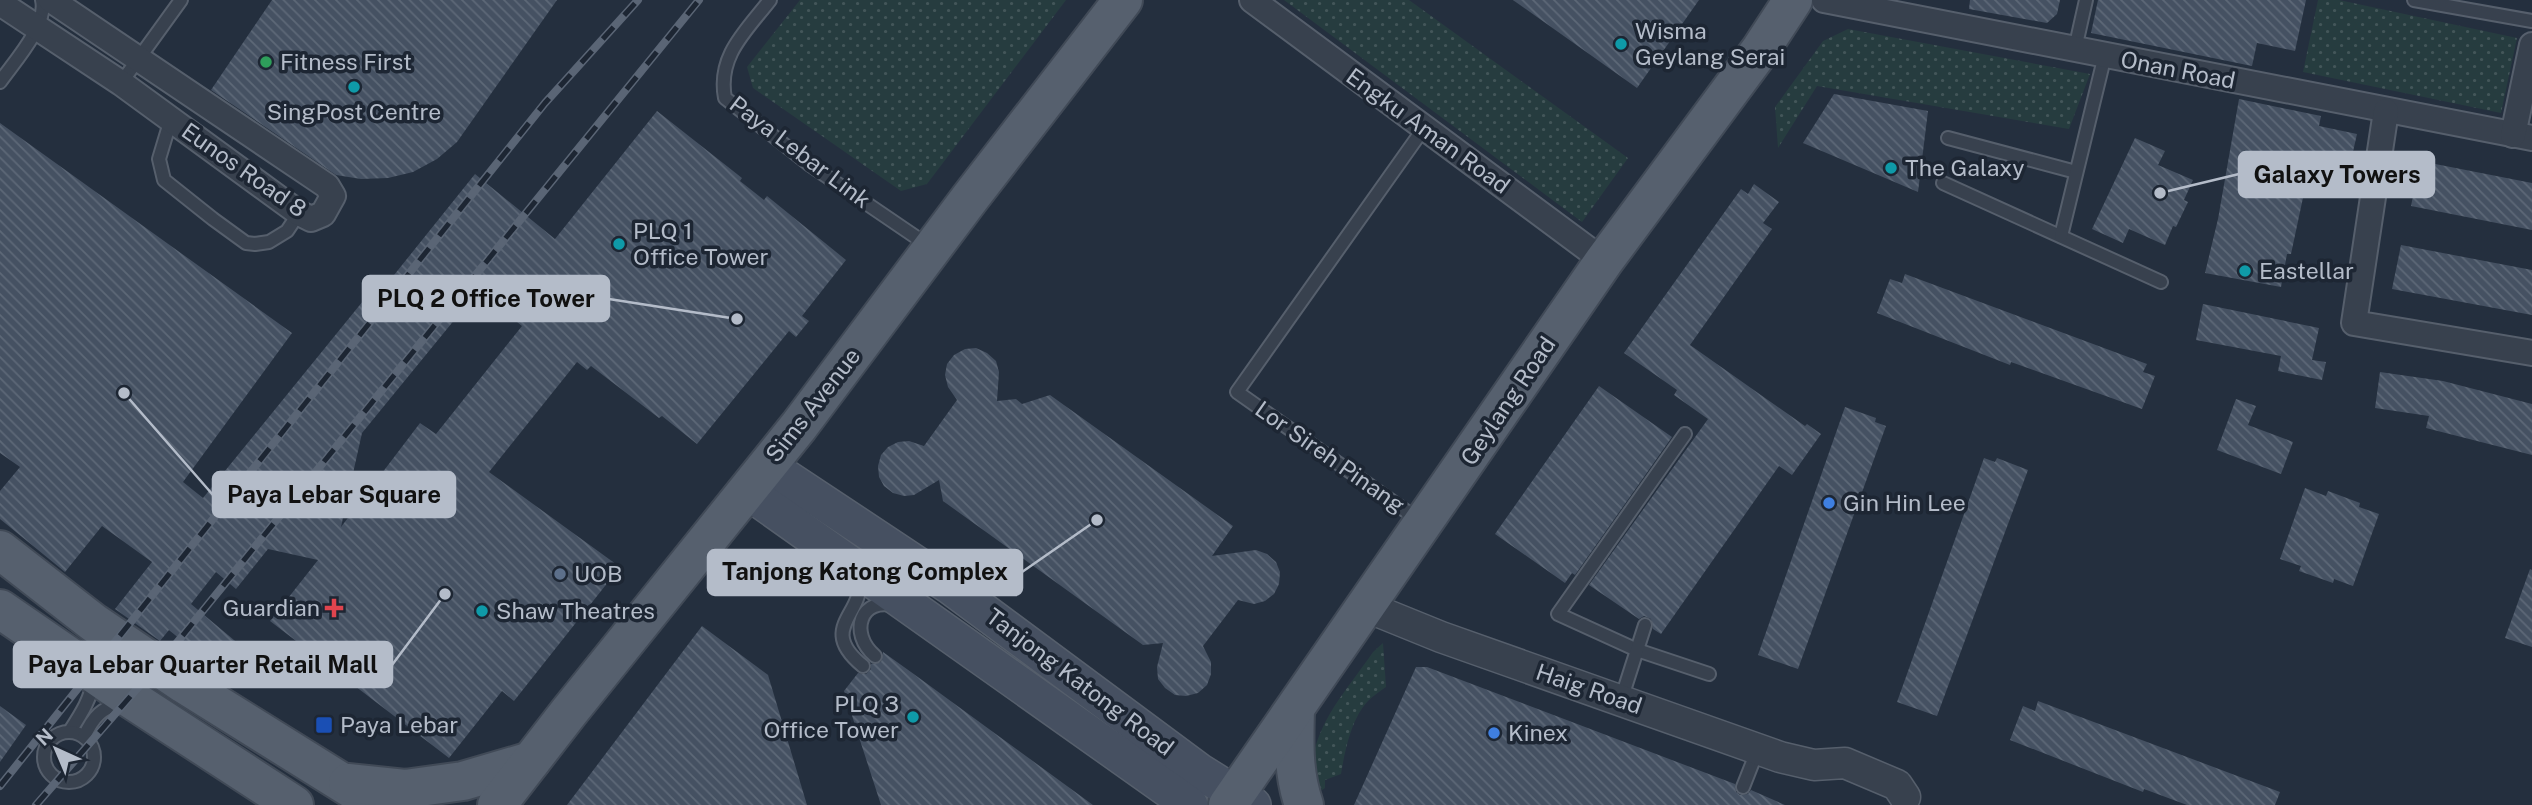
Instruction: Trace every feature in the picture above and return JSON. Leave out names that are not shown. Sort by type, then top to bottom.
[{"type":"main road","name":"Sims Avenue","points":[[497,805],[799,426],[1123,0]]},
{"type":"main road","name":"Geylang Road","points":[[1239,802],[1295,710],[1423,523],[1604,261],[1793,0]]},
{"type":"main road","name":"Tanjong Katong Road","points":[[757,478],[834,554],[1190,805]]},
{"type":"main road","name":"Tanjong Katong Road","points":[[757,478],[951,586],[1239,802]]},
{"type":"main road","points":[[0,550],[94,623],[172,676],[378,805]]},
{"type":"main road","points":[[0,610],[128,698],[294,805]]},
{"type":"main road","points":[[1295,710],[1293,760],[1304,805]]},
{"type":"main road","points":[[344,783],[405,789],[463,780],[531,761]]},
{"type":"street","name":"Eunos Road 8","points":[[0,3],[121,83],[299,213],[311,219],[323,214],[332,200],[330,189],[51,0]]},
{"type":"street","name":"Engku Aman Road","points":[[1252,0],[1604,261]]},
{"type":"street","name":"Onan Road","points":[[1824,0],[2523,137]]},
{"type":"street","points":[[2523,137],[2532,45]]},
{"type":"street","points":[[2386,111],[2354,323],[2532,353]]},
{"type":"street","name":"Haig Road","points":[[1367,607],[1421,630],[1758,748],[1814,765],[1836,779],[1891,798],[1913,801]]},
{"type":"lane","points":[[0,82],[37,28],[43,12],[42,0]]},
{"type":"lane","points":[[121,83],[181,0]]},
{"type":"lane","name":"Paya Lebar Link","points":[[770,0],[731,50],[723,72],[724,98],[810,165],[932,248]]},
{"type":"lane","points":[[2075,50],[2086,0]]},
{"type":"lane","points":[[2414,0],[2532,21]]},
{"type":"lane","points":[[2061,236],[2105,55]]},
{"type":"lane","points":[[171,119],[159,159],[164,180],[213,219],[246,243],[254,244],[269,242],[287,231],[299,213]]},
{"type":"lane","name":"Lor Sireh Pinang","points":[[1423,523],[1237,391],[1424,128]]},
{"type":"lane","points":[[1948,138],[2076,172]]},
{"type":"lane","points":[[1943,183],[2161,282]]},
{"type":"lane","points":[[1685,433],[1558,614],[1637,650],[1709,674]]},
{"type":"lane","points":[[834,554],[854,572],[859,583],[859,595],[845,620],[842,636],[849,652],[863,666]]},
{"type":"lane","points":[[874,656],[861,639],[859,628],[863,617],[870,610],[891,605],[936,625]]},
{"type":"lane","points":[[1621,700],[1645,625]]},
{"type":"lane","points":[[70,731],[87,705],[92,692],[94,673]]},
{"type":"lane","points":[[84,737],[92,720],[103,710],[128,698]]},
{"type":"lane","points":[[70,731],[84,737],[94,756],[89,772],[75,781],[59,780],[47,769],[44,753],[51,739],[70,731]]},
{"type":"lane","points":[[1743,787],[1758,748]]},
{"type":"green space","points":[[800,0],[1066,0],[927,184],[901,191],[753,88],[747,67]]},
{"type":"green space","points":[[1284,0],[1409,0],[1628,158],[1582,222]]},
{"type":"green space","points":[[2318,0],[2339,0],[2517,38],[2501,113],[2303,72]]},
{"type":"green space","points":[[1848,29],[2090,74],[2069,129],[1817,86],[1778,148],[1775,107],[1823,41]]},
{"type":"green space","points":[[1383,643],[1386,687],[1368,701],[1357,717],[1341,774],[1325,780],[1325,788],[1322,790],[1311,787],[1315,748],[1329,715],[1373,652]]},
{"type":"building","name":"SingPost Centre","points":[[272,0],[557,0],[457,142],[437,159],[413,172],[388,178],[361,179],[336,175],[211,90]]},
{"type":"building","name":"Wisma Geylang Serai","points":[[1513,0],[1699,0],[1637,88]]},
{"type":"building","points":[[1970,0],[2060,0],[2057,14],[2047,23],[1969,9]]},
{"type":"building","points":[[2098,0],[2306,0],[2295,51],[2257,43],[2252,66],[2091,33]]},
{"type":"building","name":"The Galaxy","points":[[1834,94],[1928,111],[1918,192],[1803,143]]},
{"type":"building","points":[[2239,99],[2321,116],[2319,126],[2357,134],[2345,187],[2307,179],[2281,287],[2205,273],[2218,219]]},
{"type":"building","points":[[657,111],[742,178],[740,181],[764,200],[767,196],[846,260],[802,316],[809,321],[796,337],[789,331],[697,444],[591,366],[587,370],[577,362],[489,472],[620,567],[514,701],[502,691],[449,758],[270,621],[318,560],[268,549],[236,589],[216,572],[191,604],[253,656],[232,682],[169,630],[160,641],[115,609],[152,562],[102,526],[65,572],[0,519],[0,491],[20,467],[0,453],[0,123],[292,333],[183,482],[203,498],[376,285],[382,290],[475,174],[555,239]],"holes":[[[478,291],[522,326],[436,434],[420,423],[341,527],[362,433]]]},
{"type":"building","points":[[2135,138],[2165,151],[2158,165],[2193,180],[2184,200],[2188,202],[2165,245],[2129,229],[2123,243],[2092,229]]},
{"type":"building","points":[[2420,161],[2532,183],[2532,230],[2411,206]]},
{"type":"building","points":[[1754,184],[1779,202],[1763,223],[1772,229],[1690,345],[1805,426],[1807,424],[1821,434],[1792,475],[1779,466],[1661,634],[1653,629],[1651,619],[1644,616],[1639,619],[1589,585],[1708,419],[1674,395],[1677,390],[1624,353],[1741,189],[1748,194]]},
{"type":"building","points":[[2401,245],[2532,270],[2532,315],[2392,289]]},
{"type":"building","points":[[1905,274],[2147,364],[2143,372],[2155,376],[2142,409],[2011,362],[2010,365],[1877,313],[1890,279],[1902,283]]},
{"type":"building","points":[[2203,304],[2319,328],[2312,360],[2326,362],[2322,380],[2278,371],[2281,356],[2196,340]]},
{"type":"building","points":[[976,348],[996,361],[999,372],[997,401],[1016,399],[1022,404],[1050,395],[1233,526],[1212,556],[1256,550],[1267,554],[1276,562],[1280,572],[1279,584],[1274,594],[1265,601],[1254,604],[1238,600],[1203,646],[1211,662],[1211,674],[1207,685],[1198,693],[1175,695],[1165,688],[1158,679],[1157,667],[1163,643],[1143,645],[943,501],[939,480],[914,495],[893,493],[884,486],[879,477],[881,455],[888,447],[898,442],[909,441],[924,446],[957,400],[948,387],[945,375],[947,364],[954,355],[965,349]]},
{"type":"building","points":[[2380,372],[2443,381],[2532,404],[2532,455],[2426,428],[2429,416],[2375,408]]},
{"type":"building","points":[[1599,386],[1672,437],[1575,575],[1572,573],[1565,583],[1495,534]]},
{"type":"building","points":[[2236,399],[2256,406],[2248,425],[2293,442],[2281,474],[2217,450]]},
{"type":"building","points":[[1845,407],[1876,418],[1875,422],[1886,426],[1798,669],[1758,655]]},
{"type":"building","points":[[1984,458],[1995,462],[1997,458],[2028,470],[1937,716],[1897,702]]},
{"type":"building","points":[[2305,488],[2326,496],[2328,491],[2360,503],[2359,507],[2379,514],[2353,586],[2334,579],[2333,583],[2299,571],[2301,566],[2280,559]]},
{"type":"building","points":[[2530,569],[2532,570],[2532,647],[2505,638]]},
{"type":"building","points":[[702,626],[768,675],[807,805],[567,805]]},
{"type":"building","name":"PLQ 3 Office Tower","points":[[883,652],[1093,805],[881,805],[844,691],[858,673],[866,674],[871,669],[871,664],[881,662]]},
{"type":"building","name":"Kinex","points":[[1416,667],[1427,667],[1735,784],[1736,792],[1740,795],[1748,794],[1751,790],[1785,805],[1354,805]]},
{"type":"building","points":[[2038,701],[2280,792],[2275,805],[2187,805],[2144,789],[2143,792],[2010,740],[2023,706],[2035,711]]},
{"type":"building","points":[[0,706],[26,725],[0,762]]},
{"type":"railway","points":[[0,786],[545,103],[638,0]]},
{"type":"railway","points":[[36,805],[175,645],[699,0]]},
{"type":"place","name":"Wisma Geylang Serai","points":[[1621,44]]},
{"type":"place","name":"Fitness First","points":[[266,62]]},
{"type":"place","name":"SingPost Centre","points":[[354,87]]},
{"type":"place","name":"The Galaxy","points":[[1891,168]]},
{"type":"place","name":"Galaxy Towers","points":[[2160,193]]},
{"type":"place","name":"PLQ 1 Office Tower","points":[[619,244]]},
{"type":"place","name":"Eastellar","points":[[2245,271]]},
{"type":"place","name":"PLQ 2 Office Tower","points":[[737,319]]},
{"type":"place","name":"Paya Lebar Square","points":[[124,393]]},
{"type":"place","name":"Gin Hin Lee","points":[[1829,503]]},
{"type":"place","name":"Tanjong Katong Complex","points":[[1097,520]]},
{"type":"place","name":"UOB","points":[[560,574]]},
{"type":"place","name":"Paya Lebar Quarter Retail Mall","points":[[445,594]]},
{"type":"place","name":"Guardian","points":[[334,608]]},
{"type":"place","name":"Shaw Theatres","points":[[482,611]]},
{"type":"place","name":"PLQ 3 Office Tower","points":[[913,717]]},
{"type":"place","name":"Paya Lebar","points":[[324,725]]},
{"type":"place","name":"Kinex","points":[[1494,733]]}]
